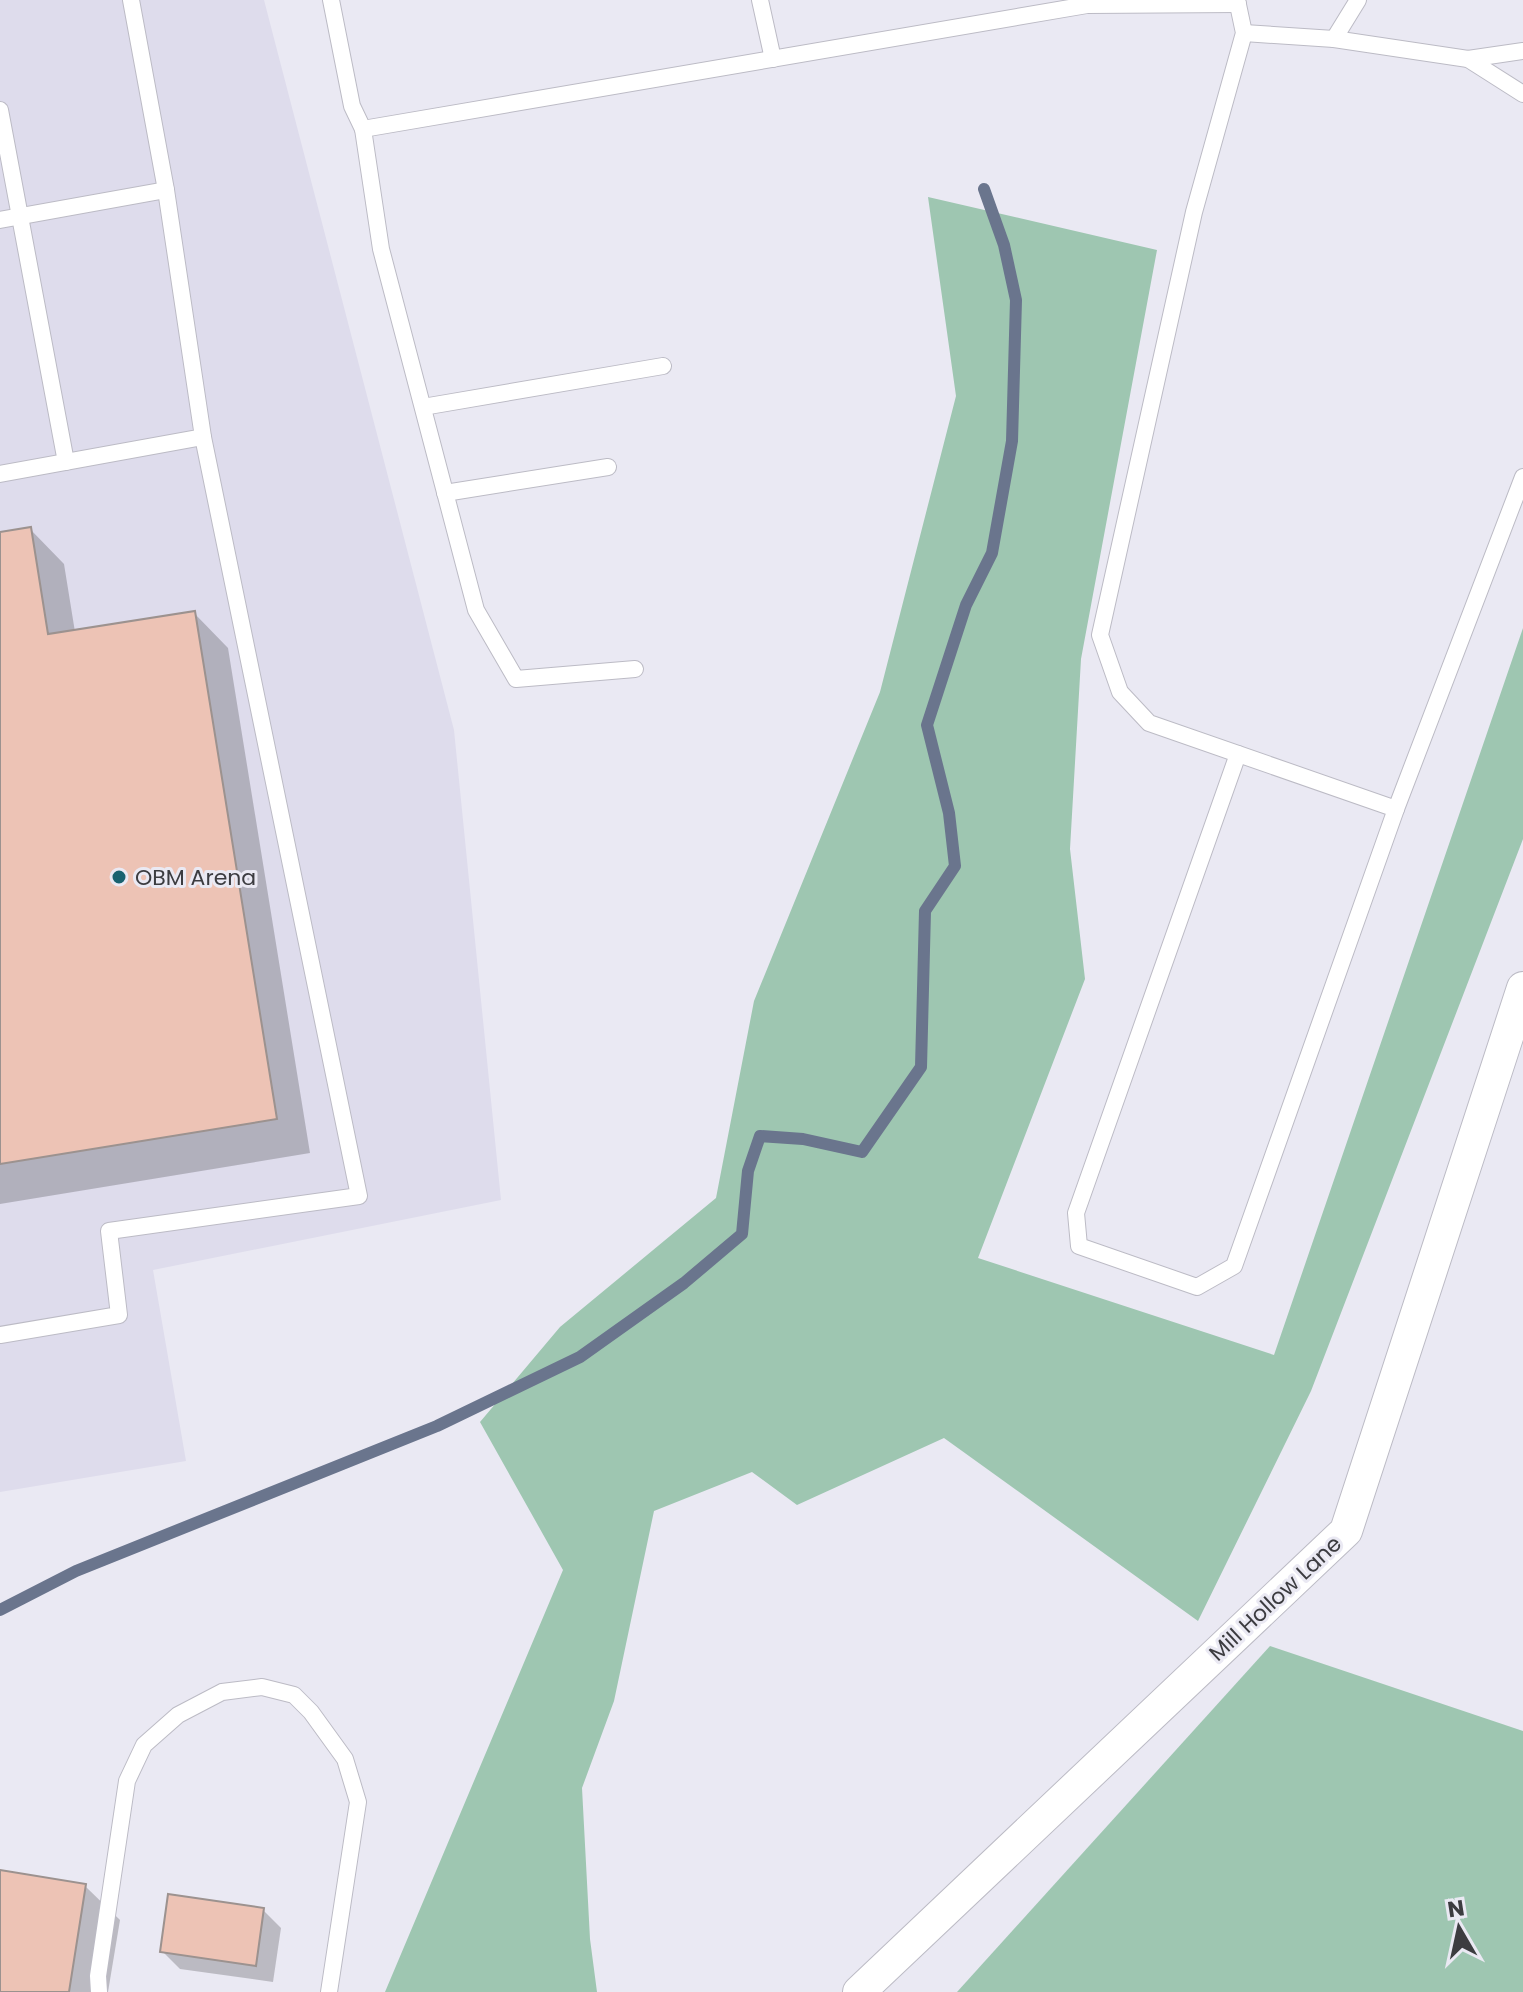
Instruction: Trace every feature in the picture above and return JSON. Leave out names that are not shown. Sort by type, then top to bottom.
[{"type":"street","name":"Mill Hollow Lane","points":[[859,1992],[1346,1531],[1523,988]]},
{"type":"lane","points":[[0,1335],[119,1315],[109,1231],[359,1196],[203,437],[166,190],[131,0]]},
{"type":"lane","points":[[331,0],[352,106],[363,129],[381,249],[476,610],[516,679],[635,669]]},
{"type":"lane","points":[[760,0],[773,59]]},
{"type":"lane","points":[[1334,39],[1358,0]]},
{"type":"lane","points":[[363,129],[1087,5],[1237,2],[1244,33],[1194,212],[1100,635],[1120,692],[1149,723],[1396,809]]},
{"type":"lane","points":[[1244,33],[1334,39],[1468,59],[1523,51]]},
{"type":"lane","points":[[1468,59],[1523,94]]},
{"type":"lane","points":[[0,110],[66,462]]},
{"type":"lane","points":[[0,220],[166,190]]},
{"type":"lane","points":[[423,407],[663,366]]},
{"type":"lane","points":[[0,474],[203,437]]},
{"type":"lane","points":[[445,493],[608,467]]},
{"type":"lane","points":[[1238,754],[1076,1213],[1079,1246],[1197,1287],[1234,1266],[1396,809],[1523,477]]},
{"type":"lane","points":[[99,1992],[98,1976],[127,1781],[144,1745],[178,1715],[222,1692],[262,1687],[294,1695],[311,1712],[345,1759],[358,1802],[329,1992]]},
{"type":"shaded area","points":[[0,0],[264,0],[454,730],[501,1200],[153,1270],[186,1461],[0,1492]]},
{"type":"green space","points":[[928,197],[1157,250],[1081,659],[1070,849],[1085,979],[978,1258],[1274,1355],[1523,628],[1523,839],[1311,1391],[1198,1621],[944,1438],[797,1505],[752,1472],[654,1511],[614,1701],[582,1788],[590,1939],[597,1992],[385,1992],[563,1570],[480,1422],[560,1327],[716,1198],[754,1001],[880,692],[956,396]]},
{"type":"green space","points":[[1270,1646],[1523,1731],[1523,1992],[957,1992]]},
{"type":"building","name":"OBM Arena","points":[[31,527],[48,634],[195,611],[277,1119],[0,1164],[0,532]]},
{"type":"building","points":[[0,1870],[86,1884],[69,1992],[0,1992]]},
{"type":"building","points":[[168,1894],[264,1908],[256,1966],[160,1952]]},
{"type":"waterway","points":[[0,1610],[76,1571],[437,1426],[580,1357],[684,1283],[742,1234],[748,1171],[760,1136],[803,1139],[862,1152],[921,1067],[925,911],[955,866],[949,813],[927,725],[966,605],[992,553],[1012,441],[1016,300],[1004,245],[984,189]]},
{"type":"place","name":"OBM Arena","points":[[119,877]]}]
